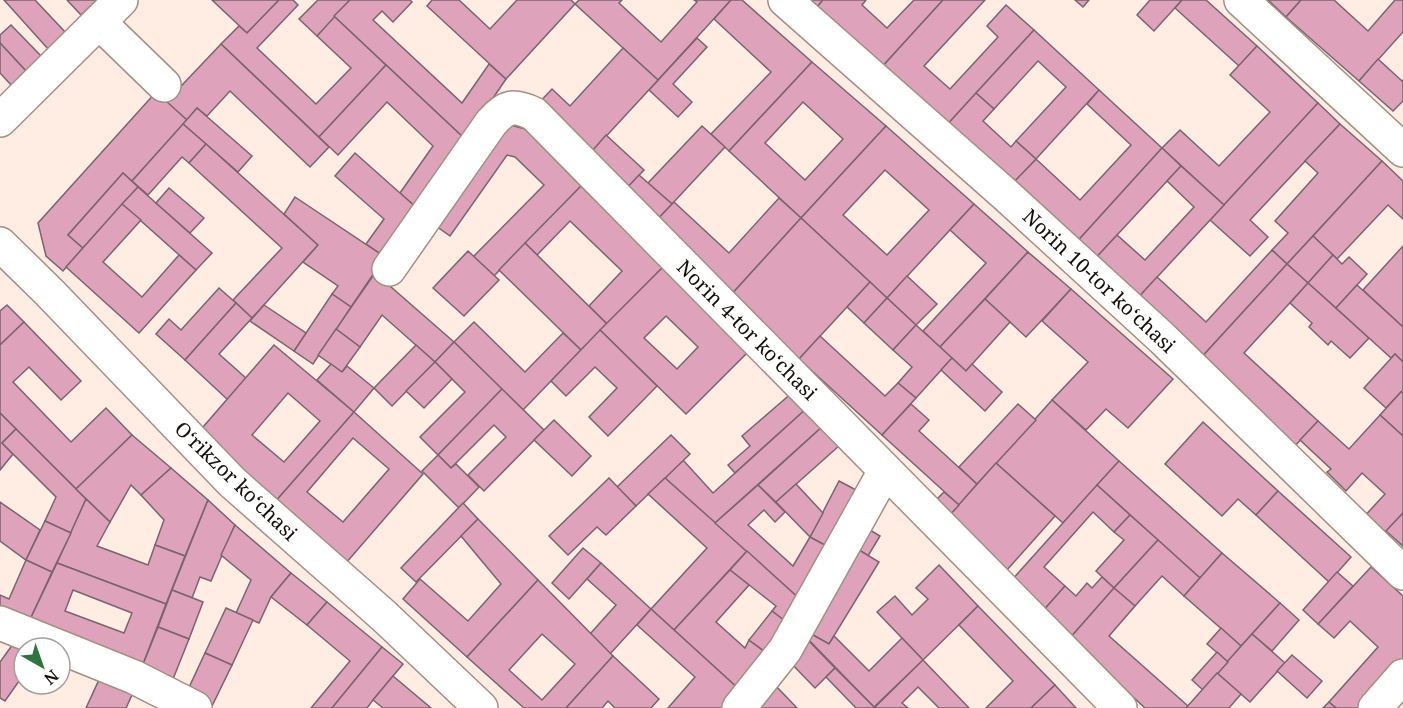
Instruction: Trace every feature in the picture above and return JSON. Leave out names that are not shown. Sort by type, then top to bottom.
[{"type":"street","name":"Norin 10-tor koʻchasi","points":[[785,0],[999,189],[1162,338],[1403,573]]},
{"type":"street","points":[[1241,0],[1403,150]]},
{"type":"street","points":[[0,120],[110,11],[164,85]]},
{"type":"street","name":"Norin 4-tor koʻchasi","points":[[390,268],[502,110],[518,107],[534,114],[1120,708]]},
{"type":"street","name":"Oʻrikzor koʻchasi","points":[[0,244],[232,482],[384,616],[481,708]]},
{"type":"street","points":[[739,708],[776,663],[794,636],[885,471]]},
{"type":"street","points":[[0,623],[134,677],[195,708]]},
{"type":"street","points":[[1375,708],[1403,676]]},
{"type":"building","points":[[4,0],[35,0],[67,34],[49,50]]},
{"type":"building","points":[[67,0],[97,0],[81,15]]},
{"type":"building","points":[[212,0],[279,0],[247,33]]},
{"type":"building","points":[[279,0],[293,0],[298,5],[257,48],[316,104],[351,68],[317,36],[334,16],[386,65],[319,137],[221,44],[239,26],[247,33]]},
{"type":"building","points":[[318,0],[350,0],[317,36],[299,19]]},
{"type":"building","points":[[350,0],[410,0],[412,2],[393,22],[382,11],[373,20],[462,103],[489,64],[506,79],[465,139],[334,16]]},
{"type":"building","points":[[432,0],[459,0],[490,29],[517,0],[571,0],[575,4],[506,79],[427,6]]},
{"type":"building","points":[[579,0],[622,0],[619,3],[661,42],[697,2],[694,0],[731,0],[658,80],[575,4]]},
{"type":"building","points":[[731,0],[742,0],[812,62],[729,151],[711,134],[771,72],[714,19]]},
{"type":"building","points":[[808,0],[823,0],[816,8]]},
{"type":"building","points":[[823,0],[866,0],[862,5],[887,28],[914,0],[943,0],[881,68],[816,8]]},
{"type":"building","points":[[943,0],[985,0],[924,66],[950,89],[998,37],[987,26],[1006,5],[1034,30],[945,127],[881,68]]},
{"type":"building","points":[[1075,0],[1089,0],[1083,7]]},
{"type":"building","points":[[1150,0],[1182,0],[1154,31],[1137,15]]},
{"type":"building","points":[[1182,0],[1206,0],[1257,46],[1239,66],[1175,8]]},
{"type":"building","points":[[1268,0],[1301,0],[1286,17]]},
{"type":"building","points":[[1301,0],[1334,0],[1368,31],[1395,0],[1403,0],[1403,32],[1359,81],[1286,17]]},
{"type":"building","points":[[11,25],[42,57],[26,71],[0,43],[0,35]]},
{"type":"building","points":[[1034,30],[1099,90],[1036,159],[1016,141],[1066,87],[1038,61],[994,109],[976,93]]},
{"type":"building","points":[[697,38],[707,47],[673,84],[692,102],[678,117],[649,90]]},
{"type":"building","points":[[0,43],[26,71],[12,86],[0,73]]},
{"type":"building","points":[[221,44],[329,147],[310,167],[230,91],[207,116],[197,108],[187,120],[166,102]]},
{"type":"building","points":[[1257,46],[1318,103],[1224,205],[1162,148],[1180,130],[1219,166],[1270,112],[1230,75]]},
{"type":"building","points":[[623,48],[658,80],[587,157],[534,108],[552,89],[570,106]]},
{"type":"building","points":[[1378,59],[1403,80],[1403,101],[1393,111],[1359,81]]},
{"type":"building","points":[[812,62],[886,126],[801,218],[729,151]],"holes":[[[803,102],[843,139],[805,180],[765,143]]]},
{"type":"building","points":[[386,65],[465,139],[418,209],[400,193],[433,146],[387,102],[338,155],[319,137]]},
{"type":"building","points":[[1099,90],[1162,148],[1074,245],[1010,186],[1036,159],[1080,200],[1131,145],[1087,104]]},
{"type":"building","points":[[156,92],[187,120],[132,181],[123,173],[68,235],[83,248],[63,271],[46,256],[38,223]]},
{"type":"building","points":[[976,93],[994,109],[983,121],[1011,147],[1016,141],[1036,159],[1010,186],[945,127]]},
{"type":"building","points":[[1318,103],[1340,124],[1250,220],[1268,237],[1250,256],[1210,220]]},
{"type":"building","points":[[197,108],[252,156],[238,172],[183,124]]},
{"type":"building","points":[[183,124],[206,144],[189,163],[182,157],[148,195],[132,181]]},
{"type":"building","points":[[507,124],[525,129],[581,186],[494,276],[473,257],[544,185],[515,157],[507,155],[450,236],[432,223]]},
{"type":"building","points":[[1340,124],[1382,161],[1287,264],[1272,250],[1288,233],[1275,221],[1318,173],[1305,161]]},
{"type":"building","points":[[702,126],[725,147],[672,204],[648,183]]},
{"type":"building","points":[[886,126],[974,204],[887,298],[801,218]],"holes":[[[885,170],[929,210],[887,255],[843,215]]]},
{"type":"building","points":[[606,135],[644,170],[624,191],[587,157]]},
{"type":"building","points":[[206,144],[318,245],[252,318],[233,300],[282,248],[189,163]]},
{"type":"building","points":[[1162,148],[1181,166],[1092,262],[1074,245]]},
{"type":"building","points":[[355,153],[418,209],[385,257],[366,244],[384,219],[335,176]]},
{"type":"building","points":[[1382,161],[1403,181],[1403,219],[1388,205],[1337,259],[1313,236]]},
{"type":"building","points":[[1181,166],[1224,205],[1135,301],[1092,262],[1117,235],[1145,260],[1194,207],[1167,181]]},
{"type":"building","points":[[123,173],[138,187],[83,248],[68,235]]},
{"type":"building","points":[[639,175],[672,204],[653,224],[624,191]]},
{"type":"building","points":[[581,186],[663,267],[607,324],[589,306],[622,271],[570,221],[537,255],[525,243]]},
{"type":"building","points":[[138,187],[212,253],[196,270],[122,204]]},
{"type":"building","points":[[169,188],[204,218],[190,233],[156,203]]},
{"type":"building","points":[[295,197],[385,257],[351,307],[332,294],[338,286],[303,262],[318,245],[284,214]]},
{"type":"building","points":[[779,198],[801,218],[730,296],[653,224],[674,202],[729,253]]},
{"type":"building","points":[[122,204],[141,220],[103,262],[142,297],[179,255],[196,270],[139,333],[66,267]]},
{"type":"building","points":[[974,204],[1028,252],[940,347],[923,331],[986,263],[950,230]]},
{"type":"building","points":[[801,218],[870,282],[799,359],[730,296]]},
{"type":"building","points":[[1313,236],[1333,255],[1308,283],[1287,264]]},
{"type":"building","points":[[525,243],[607,324],[581,350],[499,270]]},
{"type":"building","points":[[1403,246],[1403,327],[1363,290]]},
{"type":"building","points":[[1272,250],[1287,264],[1199,360],[1135,301],[1157,277],[1206,322]]},
{"type":"building","points":[[468,251],[499,280],[464,316],[433,288]]},
{"type":"building","points":[[1028,252],[1071,289],[1026,337],[985,299]]},
{"type":"building","points":[[1333,255],[1342,264],[1349,257],[1367,274],[1336,308],[1308,283]]},
{"type":"building","points":[[1287,264],[1308,283],[1244,353],[1318,421],[1294,447],[1199,360]]},
{"type":"building","points":[[663,267],[749,351],[686,414],[600,330]],"holes":[[[666,316],[698,347],[677,369],[644,338]]]},
{"type":"building","points":[[375,273],[454,342],[435,362],[382,315],[360,347],[336,329]]},
{"type":"building","points":[[907,276],[937,304],[916,325],[887,298]]},
{"type":"building","points":[[870,282],[887,298],[864,323],[847,307]]},
{"type":"building","points":[[1308,283],[1369,338],[1350,358],[1331,341],[1328,345],[1309,327],[1312,323],[1290,303]]},
{"type":"building","points":[[1357,285],[1403,327],[1403,362],[1395,354],[1391,358],[1336,308]]},
{"type":"building","points":[[219,288],[236,303],[185,360],[156,334],[169,319],[181,330]]},
{"type":"building","points":[[1071,289],[1173,379],[1128,428],[1106,409],[1086,430],[1052,400],[1088,362],[1042,321]]},
{"type":"building","points":[[332,294],[351,307],[313,364],[294,351]]},
{"type":"building","points":[[887,298],[916,325],[893,350],[864,323]]},
{"type":"building","points":[[985,299],[1010,322],[966,371],[940,347]]},
{"type":"building","points":[[236,303],[252,318],[219,354],[247,379],[228,400],[185,360]]},
{"type":"building","points":[[7,305],[24,322],[0,345],[0,311]]},
{"type":"building","points":[[264,305],[306,333],[294,351],[250,321]]},
{"type":"building","points":[[24,322],[81,381],[61,400],[29,367],[13,382],[71,442],[106,408],[132,435],[76,489],[0,413],[0,345]]},
{"type":"building","points":[[474,322],[525,372],[563,333],[581,350],[523,410],[454,342]]},
{"type":"building","points":[[916,325],[952,358],[916,398],[898,383],[912,367],[893,350]]},
{"type":"building","points":[[336,329],[360,347],[342,372],[318,355]]},
{"type":"building","points":[[600,330],[657,386],[608,436],[589,417],[617,388],[595,367],[566,396],[551,381]]},
{"type":"building","points":[[820,336],[885,396],[898,383],[916,398],[882,435],[799,359]]},
{"type":"building","points":[[454,342],[502,389],[438,455],[420,437],[465,392],[435,362]]},
{"type":"building","points":[[274,345],[354,412],[275,502],[197,434]],"holes":[[[288,393],[320,421],[284,462],[252,435]]]},
{"type":"building","points":[[416,345],[435,362],[392,406],[374,388]]},
{"type":"building","points":[[1395,354],[1403,362],[1403,390],[1386,408],[1364,388]]},
{"type":"building","points":[[952,358],[966,371],[972,364],[1002,392],[985,411],[941,370]]},
{"type":"building","points":[[435,362],[452,379],[424,408],[406,391]]},
{"type":"building","points":[[331,364],[342,372],[347,366],[374,388],[354,412],[317,380]]},
{"type":"building","points":[[502,389],[544,430],[484,491],[468,475],[506,437],[494,425],[451,468],[438,455]]},
{"type":"building","points":[[793,392],[807,408],[735,473],[728,465],[750,446],[742,436]]},
{"type":"building","points":[[1401,392],[1403,393],[1403,436],[1380,415]]},
{"type":"building","points":[[1052,400],[1119,461],[1063,523],[996,463]]},
{"type":"building","points":[[911,404],[929,420],[919,431],[977,484],[959,505],[882,435]]},
{"type":"building","points":[[1018,404],[1036,420],[977,484],[959,467]]},
{"type":"building","points":[[807,408],[823,426],[715,523],[665,478],[683,460],[713,493]]},
{"type":"building","points":[[354,412],[423,474],[346,563],[275,502]],"holes":[[[353,438],[389,469],[343,522],[307,492]]]},
{"type":"building","points":[[0,413],[16,429],[2,443],[13,454],[0,470]]},
{"type":"building","points":[[1380,415],[1403,436],[1403,513],[1380,538],[1361,520],[1385,494],[1362,473],[1346,491],[1327,472],[1331,469],[1300,440],[1318,421],[1349,449]]},
{"type":"building","points":[[554,420],[591,456],[572,476],[534,440]]},
{"type":"building","points":[[1203,422],[1278,491],[1256,515],[1238,499],[1222,516],[1165,464]]},
{"type":"building","points":[[823,426],[840,445],[776,502],[758,485]]},
{"type":"building","points":[[16,429],[86,499],[71,533],[45,521],[56,497],[2,443]]},
{"type":"building","points":[[132,435],[171,468],[141,495],[131,485],[110,522],[76,489]]},
{"type":"building","points":[[671,435],[690,454],[636,506],[617,487]]},
{"type":"building","points":[[438,455],[451,468],[456,464],[479,487],[459,508],[422,471]]},
{"type":"building","points":[[1119,461],[1222,553],[1200,578],[1097,485]]},
{"type":"building","points":[[996,463],[1055,516],[1006,571],[947,518]]},
{"type":"building","points":[[171,468],[208,500],[185,556],[155,545],[164,520],[141,495]]},
{"type":"building","points":[[609,478],[636,506],[606,535],[597,527],[568,555],[549,536]]},
{"type":"building","points":[[665,478],[747,551],[674,630],[651,609],[707,548],[648,494]]},
{"type":"building","points":[[839,481],[862,493],[832,549],[810,537]]},
{"type":"building","points":[[796,484],[823,513],[810,537],[776,502]]},
{"type":"building","points":[[758,485],[785,512],[775,522],[764,510],[748,525],[793,566],[810,537],[832,549],[803,602],[715,523]]},
{"type":"building","points":[[1097,485],[1130,515],[1114,532],[1093,512],[1044,567],[1065,586],[1042,612],[1010,582]]},
{"type":"building","points":[[1278,491],[1351,557],[1329,582],[1256,515]]},
{"type":"building","points":[[944,492],[959,505],[947,518],[932,504]]},
{"type":"building","points":[[86,499],[110,522],[97,546],[148,565],[155,545],[185,556],[166,604],[57,563]]},
{"type":"building","points":[[208,500],[235,525],[211,581],[200,577],[192,598],[172,590]]},
{"type":"building","points":[[0,502],[40,530],[26,560],[0,541]]},
{"type":"building","points":[[463,503],[478,519],[416,582],[401,568]]},
{"type":"building","points":[[1403,513],[1403,546],[1386,531]]},
{"type":"building","points":[[1130,515],[1158,540],[1114,588],[1096,571],[1124,540],[1114,532]]},
{"type":"building","points":[[478,519],[538,580],[467,657],[403,599],[420,579],[468,621],[501,584],[461,536]]},
{"type":"building","points":[[45,521],[71,533],[52,572],[26,560]]},
{"type":"building","points":[[235,525],[291,573],[271,597],[259,623],[236,613],[251,580],[221,555]]},
{"type":"building","points":[[865,527],[880,536],[868,556],[854,547]]},
{"type":"building","points":[[1158,540],[1200,578],[1184,596],[1162,576],[1135,606],[1114,588]]},
{"type":"building","points":[[854,547],[879,562],[829,644],[804,630]]},
{"type":"building","points":[[583,548],[601,563],[569,599],[552,583]]},
{"type":"building","points":[[747,551],[803,602],[790,625],[772,611],[776,606],[730,570]]},
{"type":"building","points":[[1222,553],[1280,603],[1241,646],[1184,596]]},
{"type":"building","points":[[26,560],[52,572],[26,628],[0,617],[0,595],[9,599]]},
{"type":"building","points":[[57,563],[166,604],[140,672],[72,646],[72,636],[47,636],[26,628]],"holes":[[[73,590],[132,613],[124,633],[65,611]]]},
{"type":"building","points":[[601,563],[651,609],[610,654],[590,634],[616,605],[587,579]]},
{"type":"building","points":[[939,565],[978,606],[923,660],[877,612],[895,596],[912,615],[928,599],[916,588]]},
{"type":"building","points":[[1371,567],[1403,596],[1403,666],[1365,708],[1336,708],[1329,702],[1378,647],[1350,621],[1334,638],[1318,624]]},
{"type":"building","points":[[730,570],[749,585],[716,622],[745,648],[749,640],[768,654],[741,691],[674,630]]},
{"type":"building","points":[[1337,572],[1353,586],[1318,624],[1303,610]]},
{"type":"building","points":[[291,573],[327,602],[307,625],[271,597]]},
{"type":"building","points":[[1102,577],[1114,588],[1070,638],[1042,612],[1065,586],[1076,596],[1087,583],[1092,588]]},
{"type":"building","points":[[538,580],[613,656],[566,708],[524,708],[467,657]],"holes":[[[542,634],[575,664],[542,700],[509,670]]]},
{"type":"building","points":[[1114,588],[1135,606],[1109,636],[1188,706],[1186,708],[1145,708],[1070,638]]},
{"type":"building","points":[[172,590],[203,602],[189,639],[158,627]]},
{"type":"building","points":[[327,602],[382,647],[332,708],[311,708],[350,661],[307,625]]},
{"type":"building","points":[[1280,603],[1299,620],[1272,651],[1252,634]]},
{"type":"building","points":[[978,606],[1055,685],[1031,708],[986,708],[1013,681],[959,625]]},
{"type":"building","points":[[226,608],[253,620],[232,665],[205,653]]},
{"type":"building","points":[[651,609],[741,691],[725,708],[668,708],[695,677],[637,625]]},
{"type":"building","points":[[772,611],[790,625],[768,654],[749,640]]},
{"type":"building","points":[[158,627],[189,639],[171,684],[140,672]]},
{"type":"building","points":[[1221,628],[1241,646],[1228,662],[1207,644]]},
{"type":"building","points":[[804,630],[829,644],[834,636],[869,671],[902,638],[923,660],[874,707],[802,633]]},
{"type":"building","points":[[1252,634],[1285,663],[1250,702],[1217,673]]},
{"type":"building","points":[[807,639],[835,668],[815,688],[787,659]]},
{"type":"building","points":[[12,646],[12,691],[5,701],[0,698],[0,662]]},
{"type":"building","points":[[382,647],[403,664],[367,708],[332,708]]},
{"type":"building","points":[[1217,652],[1228,662],[1203,690],[1192,680]]},
{"type":"building","points":[[205,653],[232,665],[212,706],[186,694]]},
{"type":"building","points":[[1292,655],[1322,681],[1307,698],[1277,671]]},
{"type":"building","points":[[613,656],[659,699],[651,708],[615,708],[608,701],[602,708],[566,708]]},
{"type":"building","points":[[923,660],[969,708],[939,708],[918,687],[902,703],[908,708],[874,708]]},
{"type":"building","points":[[835,668],[874,708],[856,708],[826,677]]},
{"type":"building","points":[[103,671],[136,686],[126,708],[86,708]]},
{"type":"building","points":[[1217,673],[1241,694],[1229,708],[1186,708]]},
{"type":"building","points":[[393,676],[431,708],[383,708],[373,700]]},
{"type":"building","points":[[773,683],[797,708],[757,708]]},
{"type":"building","points":[[1055,685],[1076,708],[1031,708]]},
{"type":"building","points":[[1329,702],[1336,708],[1323,708]]}]
